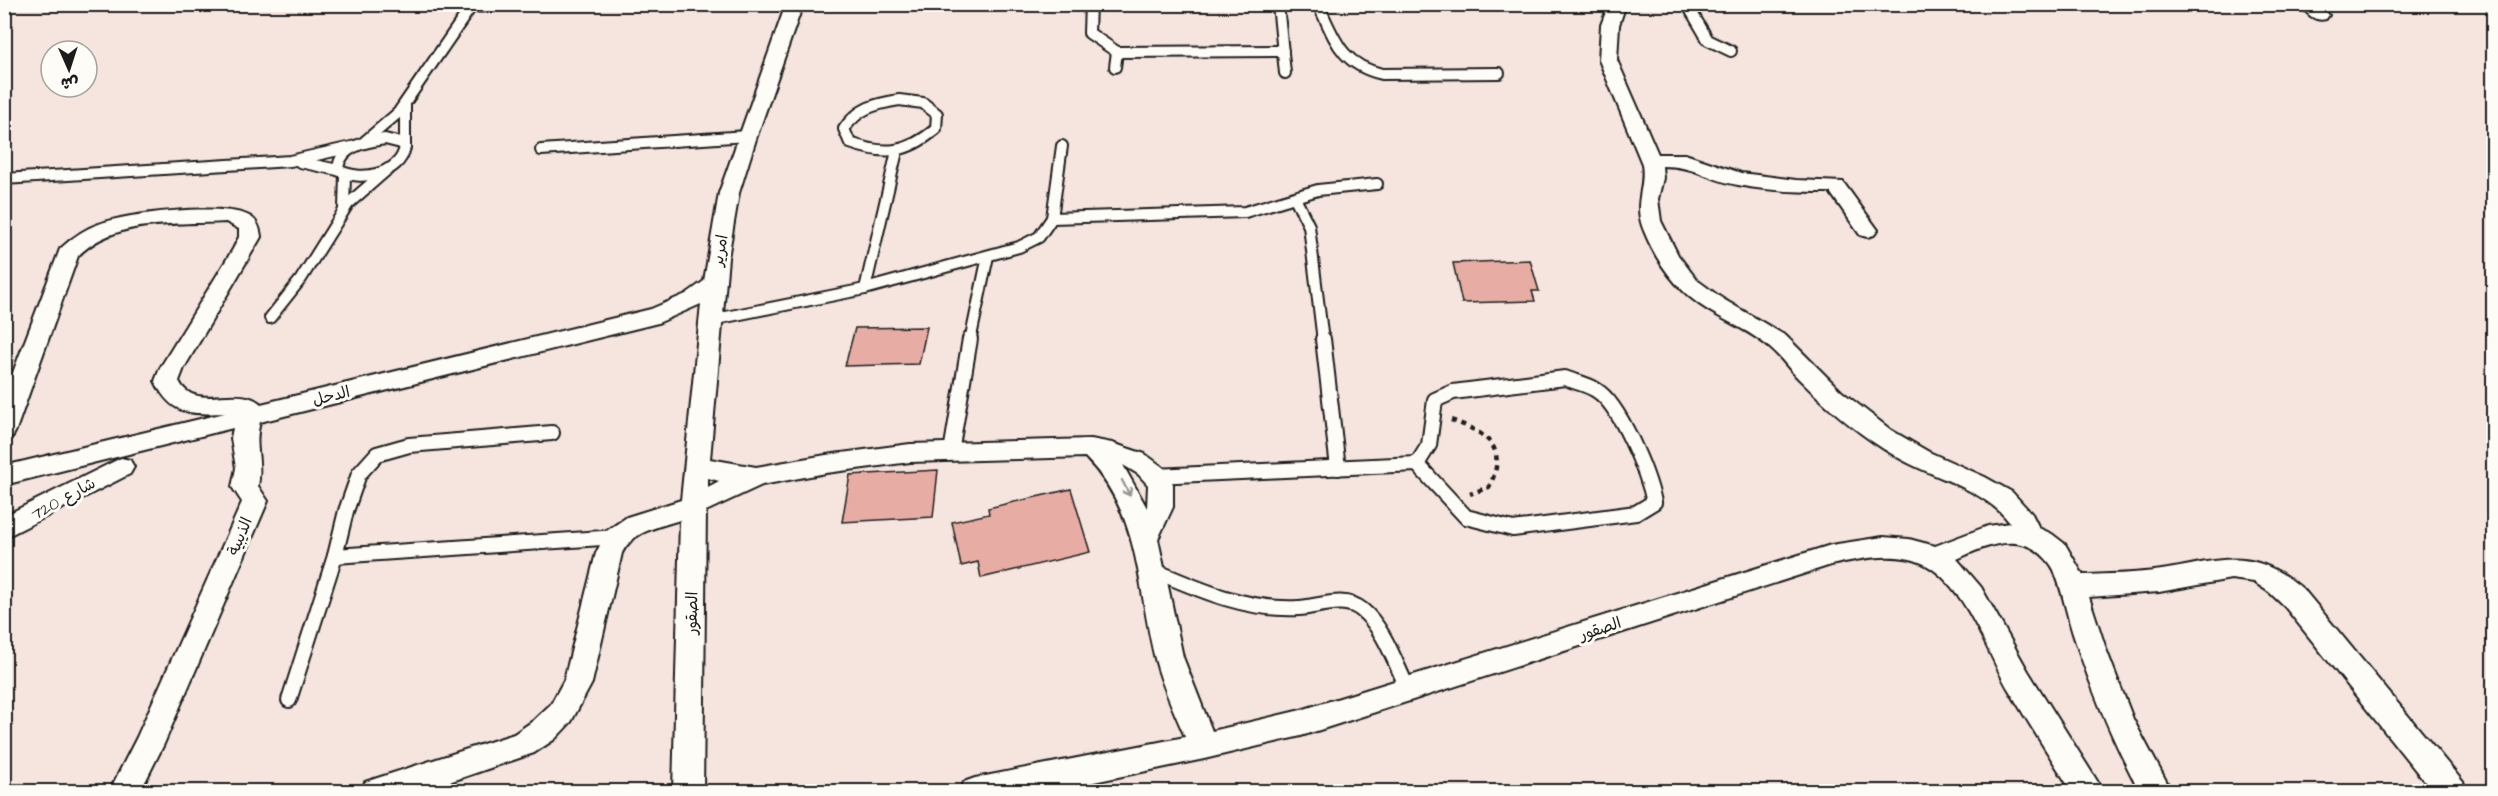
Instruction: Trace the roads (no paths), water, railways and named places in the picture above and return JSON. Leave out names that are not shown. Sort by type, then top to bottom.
[{"type":"street","points":[[472,5],[500,4]]},
{"type":"street","name":"امرير","points":[[693,506],[713,285],[729,193],[795,4]]},
{"type":"street","points":[[1618,4],[1610,25],[1608,60],[1654,174],[1648,199],[1649,214],[1667,255],[1691,287],[1716,306],[1775,339],[1824,389],[1906,452],[1988,490],[2008,502],[2026,525],[2029,535]]},
{"type":"street","points":[[1650,160],[1685,160],[1738,179],[1796,186],[1836,186],[1867,230]]},
{"type":"street","points":[[4,430],[68,254],[75,246],[97,232],[125,222],[209,216],[227,216],[241,220],[249,227],[250,237],[172,368],[168,381],[174,394],[184,401],[210,406],[245,404],[251,408],[250,415]]},
{"type":"street","points":[[658,315],[694,299],[713,285]]},
{"type":"street","points":[[658,315],[711,320]]},
{"type":"street","name":"الدحل","points":[[4,476],[658,315]]},
{"type":"street","name":"الذيبية","points":[[124,792],[149,744],[255,501],[245,487],[249,468],[243,438],[250,415]]},
{"type":"street","points":[[1091,448],[1112,466],[1123,483],[1145,538],[1176,680],[1204,746]]},
{"type":"street","points":[[376,792],[523,744],[544,730],[561,713],[580,675],[606,565],[617,537],[636,524],[693,506],[718,492],[759,476],[865,458],[951,452],[1091,448],[1117,451],[1128,456],[1155,476],[1163,493],[1156,518],[1145,538]]},
{"type":"street","points":[[698,465],[726,473],[759,476]]},
{"type":"street","name":"شارع 720","points":[[4,528],[121,467]]},
{"type":"street","name":"الصقور","points":[[688,792],[693,506]]},
{"type":"street","points":[[1935,558],[1971,541],[1989,536],[2029,535],[2043,541],[2057,552],[2124,731],[2157,792]]},
{"type":"street","name":"الصقور","points":[[975,792],[1204,746],[1301,723],[1831,555],[1876,547],[1919,552],[1935,558],[1950,569],[1965,586],[2018,679],[2089,792]]},
{"type":"street","points":[[2072,587],[2155,581],[2232,567],[2248,569],[2266,576],[2283,586],[2295,599],[2452,792]]},
{"type":"lane","points":[[1089,4],[1089,33],[1118,52],[1283,51]]},
{"type":"lane","points":[[1278,4],[1285,73]]},
{"type":"lane","points":[[1318,4],[1348,61],[1369,72],[1499,73]]},
{"type":"lane","points":[[1687,4],[1707,41],[1716,47],[1731,51]]},
{"type":"lane","points":[[344,210],[346,192],[342,172],[337,164],[339,158],[388,123],[405,104],[472,5]]},
{"type":"lane","points":[[1115,67],[1118,52]]},
{"type":"lane","points":[[899,100],[923,104],[937,114],[936,129],[922,142],[897,151],[870,151],[850,143],[844,129],[853,115],[873,104],[899,100]]},
{"type":"lane","points":[[270,318],[299,285],[344,210],[363,189],[405,156],[405,104]]},
{"type":"lane","points":[[541,150],[747,136]]},
{"type":"lane","points":[[4,179],[290,161],[385,139],[401,143],[405,147]]},
{"type":"lane","points":[[711,320],[865,289],[1036,241],[1045,233],[1052,218],[1062,146]]},
{"type":"lane","points":[[865,289],[897,151]]},
{"type":"lane","points":[[290,161],[366,176],[388,169]]},
{"type":"lane","points":[[1052,218],[1245,212],[1318,190],[1377,184]]},
{"type":"lane","points":[[1295,198],[1309,226],[1338,468]]},
{"type":"lane","points":[[951,452],[963,375],[988,256]]},
{"type":"lane","points":[[1565,378],[1597,390],[1618,412],[1651,488],[1654,502],[1636,513],[1513,529],[1466,517],[1417,464],[1429,445],[1434,400],[1453,392],[1565,378]]},
{"type":"lane","points":[[289,700],[359,474],[377,454],[409,445],[552,433]]},
{"type":"lane","points":[[1155,476],[1417,464]]},
{"type":"lane","points":[[335,556],[617,537]]},
{"type":"lane","points":[[1152,569],[1204,592],[1250,605],[1299,608],[1336,602],[1360,608],[1376,625],[1408,689]]}]
